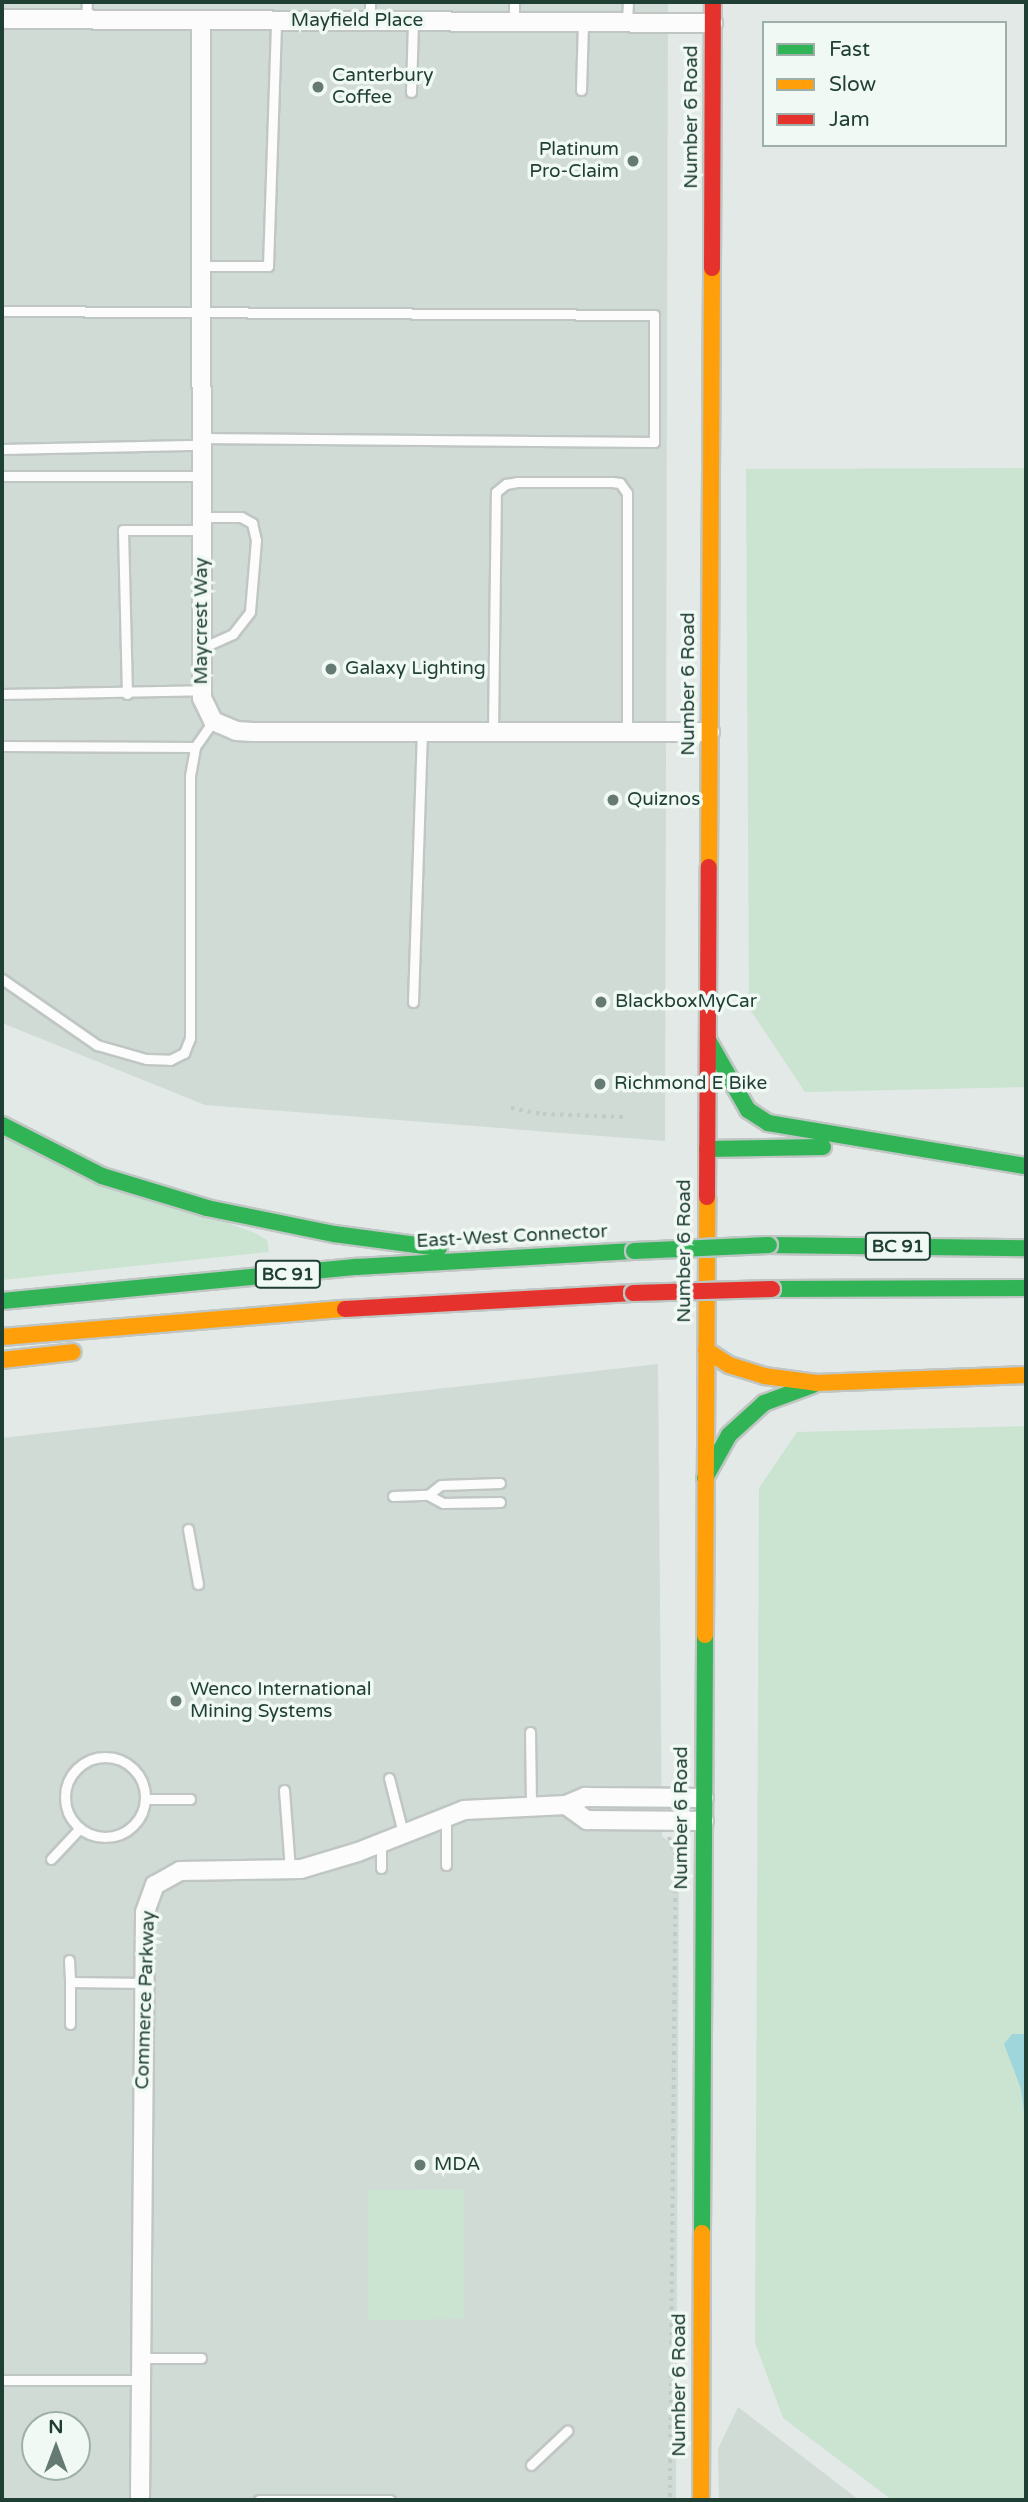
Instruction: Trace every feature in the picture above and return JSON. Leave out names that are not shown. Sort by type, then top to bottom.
[{"type":"main road","name":"Number 6 Road","points":[[701,2500],[713,2]]},
{"type":"main road","points":[[708,1040],[748,1110],[768,1123],[1026,1167]]},
{"type":"main road","points":[[2,1125],[102,1175],[207,1208],[334,1234],[443,1249],[574,1253]]},
{"type":"main road","points":[[707,1149],[895,1146]]},
{"type":"main road","name":"East-West Connector","points":[[2,1301],[357,1267],[574,1253],[769,1245],[1026,1248]]},
{"type":"main road","name":"BC 91","points":[[2,1337],[345,1309],[634,1293],[772,1289],[1026,1289]]},
{"type":"main road","points":[[161,1343],[345,1309]]},
{"type":"main road","points":[[2,1360],[95,1350]]},
{"type":"main road","points":[[706,1350],[729,1365],[764,1376],[817,1383],[1026,1374]]},
{"type":"main road","points":[[705,1478],[729,1435],[764,1403],[817,1383]]},
{"type":"street","name":"Mayfield Place","points":[[2,19],[87,11],[201,20],[713,23]]},
{"type":"street","name":"Maycrest Way","points":[[201,20],[202,690],[213,721]]},
{"type":"street","points":[[213,721],[236,731],[253,733],[710,732]]},
{"type":"street","name":"Commerce Parkway","points":[[140,2500],[145,1912],[155,1885],[180,1871],[290,1869],[327,1862],[464,1810],[566,1805],[585,1797],[704,1798]]},
{"type":"street","points":[[566,1805],[587,1821],[704,1821]]},
{"type":"lane","points":[[370,2],[370,21]]},
{"type":"lane","points":[[514,2],[514,22]]},
{"type":"lane","points":[[627,21],[628,2]]},
{"type":"lane","points":[[201,266],[268,266],[276,20]]},
{"type":"lane","points":[[411,92],[413,22]]},
{"type":"lane","points":[[582,90],[583,22]]},
{"type":"lane","points":[[2,311],[654,315],[654,442],[201,442],[2,449]]},
{"type":"lane","points":[[2,477],[201,476]]},
{"type":"lane","points":[[492,733],[496,492],[517,482],[612,482],[620,483],[627,493],[627,732]]},
{"type":"lane","points":[[127,694],[123,530],[202,524],[240,517],[252,523],[256,540],[250,612],[233,634],[202,648]]},
{"type":"lane","points":[[2,694],[127,694],[202,690]]},
{"type":"lane","points":[[2,979],[97,1045],[146,1059],[170,1060],[184,1053],[190,1038],[190,776],[195,747],[213,721]]},
{"type":"lane","points":[[414,1002],[422,733]]},
{"type":"lane","points":[[2,746],[195,747]]},
{"type":"lane","points":[[428,1495],[441,1485],[500,1483]]},
{"type":"lane","points":[[393,1496],[428,1495],[443,1503],[500,1502]]},
{"type":"lane","points":[[188,1529],[198,1584]]},
{"type":"lane","points":[[530,1732],[531,1807]]},
{"type":"lane","points":[[102,1757],[128,1764],[138,1774],[145,1799],[136,1822],[127,1831],[103,1837],[80,1829],[65,1806],[65,1792],[77,1768],[89,1760],[102,1757]]},
{"type":"lane","points":[[389,1778],[402,1833]]},
{"type":"lane","points":[[284,1790],[290,1869]]},
{"type":"lane","points":[[145,1799],[190,1799]]},
{"type":"lane","points":[[446,1817],[446,1865]]},
{"type":"lane","points":[[51,1859],[80,1829]]},
{"type":"lane","points":[[381,1842],[381,1868]]},
{"type":"lane","points":[[69,1960],[70,2024]]},
{"type":"lane","points":[[70,1982],[145,1983]]},
{"type":"lane","points":[[141,2358],[201,2358]]},
{"type":"lane","points":[[2,2381],[141,2380]]},
{"type":"lane","points":[[530,2465],[567,2431]]},
{"type":"lane","points":[[258,2500],[390,2500]]},
{"type":"path","points":[[510,1108],[543,1114],[623,1116]]},
{"type":"path","points":[[667,1832],[676,1856],[670,2500]]},
{"type":"shaded area","points":[[2,2],[668,2],[665,1141],[205,1105],[2,1023]]},
{"type":"shaded area","points":[[658,1364],[662,1836],[679,1850],[676,2500],[2,2500],[2,1438]]},
{"type":"shaded area","points":[[738,2407],[859,2500],[719,2500],[718,2449]]},
{"type":"green space","points":[[1026,468],[1026,1087],[805,1092],[749,1008],[746,469]]},
{"type":"green space","points":[[2,1137],[257,1234],[267,1240],[269,1252],[2,1280]]},
{"type":"green space","points":[[1026,1426],[1026,2500],[892,2500],[783,2418],[755,2343],[759,1488],[797,1432]]},
{"type":"green space","points":[[464,2189],[464,2319],[368,2320],[368,2190]]},
{"type":"water","points":[[1012,2034],[1026,2034],[1026,2127],[1021,2089],[1004,2044]]},
{"type":"traffic: fast","points":[[708,1040],[748,1110],[768,1123],[1026,1166]]},
{"type":"traffic: fast","points":[[2,1125],[102,1176],[207,1208],[334,1234],[439,1248]]},
{"type":"traffic: fast","points":[[707,1149],[823,1147]]},
{"type":"traffic: fast","points":[[769,1245],[1026,1248]]},
{"type":"traffic: fast","points":[[634,1251],[769,1245]]},
{"type":"traffic: fast","points":[[2,1301],[357,1267],[634,1251]]},
{"type":"traffic: fast","points":[[772,1289],[1026,1288]]},
{"type":"traffic: fast","points":[[705,1478],[729,1435],[764,1403],[813,1385]]},
{"type":"traffic: fast","points":[[702,2233],[705,1635]]},
{"type":"traffic: slow","points":[[709,867],[712,268]]},
{"type":"traffic: slow","points":[[705,1635],[707,1197]]},
{"type":"traffic: slow","points":[[2,1337],[345,1309]]},
{"type":"traffic: slow","points":[[706,1350],[729,1365],[764,1376],[817,1383],[1026,1375]]},
{"type":"traffic: slow","points":[[2,1360],[73,1352]]},
{"type":"traffic: slow","points":[[701,2500],[702,2233]]},
{"type":"traffic: jam","points":[[712,268],[713,2]]},
{"type":"traffic: jam","points":[[707,1197],[709,867]]},
{"type":"traffic: jam","points":[[633,1293],[772,1289]]},
{"type":"traffic: jam","points":[[345,1309],[633,1293]]},
{"type":"place","name":"Canterbury Coffee","points":[[318,87]]},
{"type":"place","name":"Platinum Pro-Claim","points":[[633,161]]},
{"type":"place","name":"Galaxy Lighting","points":[[331,669]]},
{"type":"place","name":"Quiznos","points":[[613,800]]},
{"type":"place","name":"BlackboxMyCar","points":[[601,1002]]},
{"type":"place","name":"Richmond E Bike","points":[[600,1084]]},
{"type":"place","name":"Wenco International Mining Systems","points":[[176,1701]]},
{"type":"place","name":"MDA","points":[[420,2165]]}]
